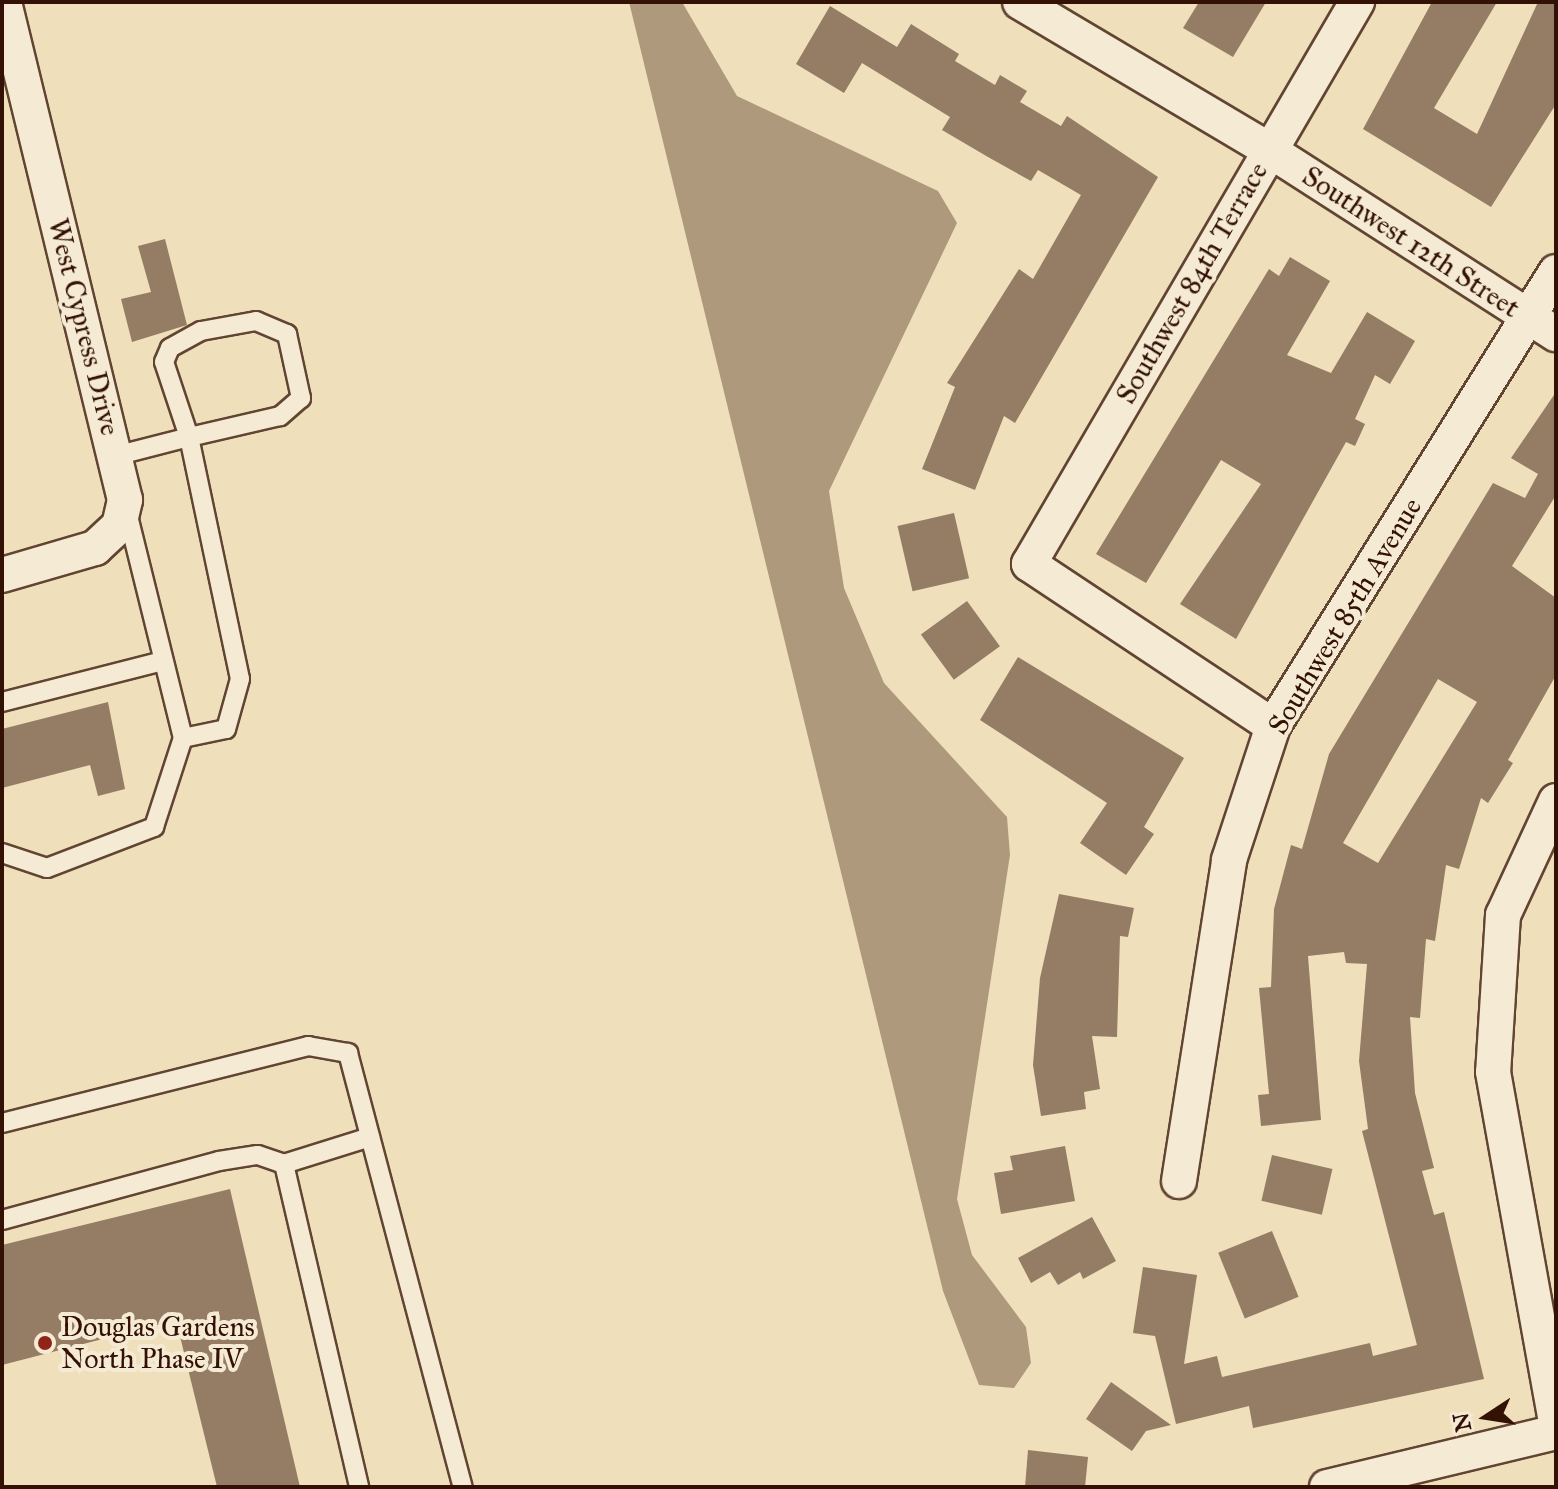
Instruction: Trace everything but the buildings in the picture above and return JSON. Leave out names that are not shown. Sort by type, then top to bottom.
[{"type":"street","name":"West Cypress Drive","points":[[4,2],[125,500]]},
{"type":"street","name":"Southwest 12th Street","points":[[1020,2],[1269,150],[1542,327]]},
{"type":"street","name":"Southwest 84th Terrace","points":[[1273,726],[1029,564],[1357,2]]},
{"type":"street","name":"Southwest 85th Avenue","points":[[1179,1181],[1229,860],[1273,726],[1542,327],[1556,272]]},
{"type":"street","points":[[2,575],[95,548],[119,526],[125,500]]},
{"type":"street","points":[[1556,801],[1503,915],[1493,1072],[1556,1423]]},
{"type":"street","points":[[1327,1487],[1556,1432]]},
{"type":"lane","points":[[115,456],[189,437],[280,416],[301,398],[287,334],[256,321],[201,331],[170,348],[164,362],[189,437],[240,679],[226,729],[183,738]]},
{"type":"lane","points":[[2,853],[47,868],[154,827],[183,738],[125,500]]},
{"type":"lane","points":[[2,702],[163,661]]},
{"type":"lane","points":[[2,1123],[308,1046],[348,1053],[463,1487]]},
{"type":"lane","points":[[2,1220],[219,1161],[258,1155],[284,1164],[370,1137]]},
{"type":"lane","points":[[284,1164],[359,1487]]},
{"type":"shaded area","points":[[629,2],[682,2],[737,96],[938,191],[957,223],[829,491],[844,588],[884,683],[1007,817],[1010,855],[957,1199],[972,1255],[1026,1327],[1031,1363],[1014,1388],[979,1385],[943,1291]]},
{"type":"place","name":"Douglas Gardens North Phase IV","points":[[45,1343]]}]
